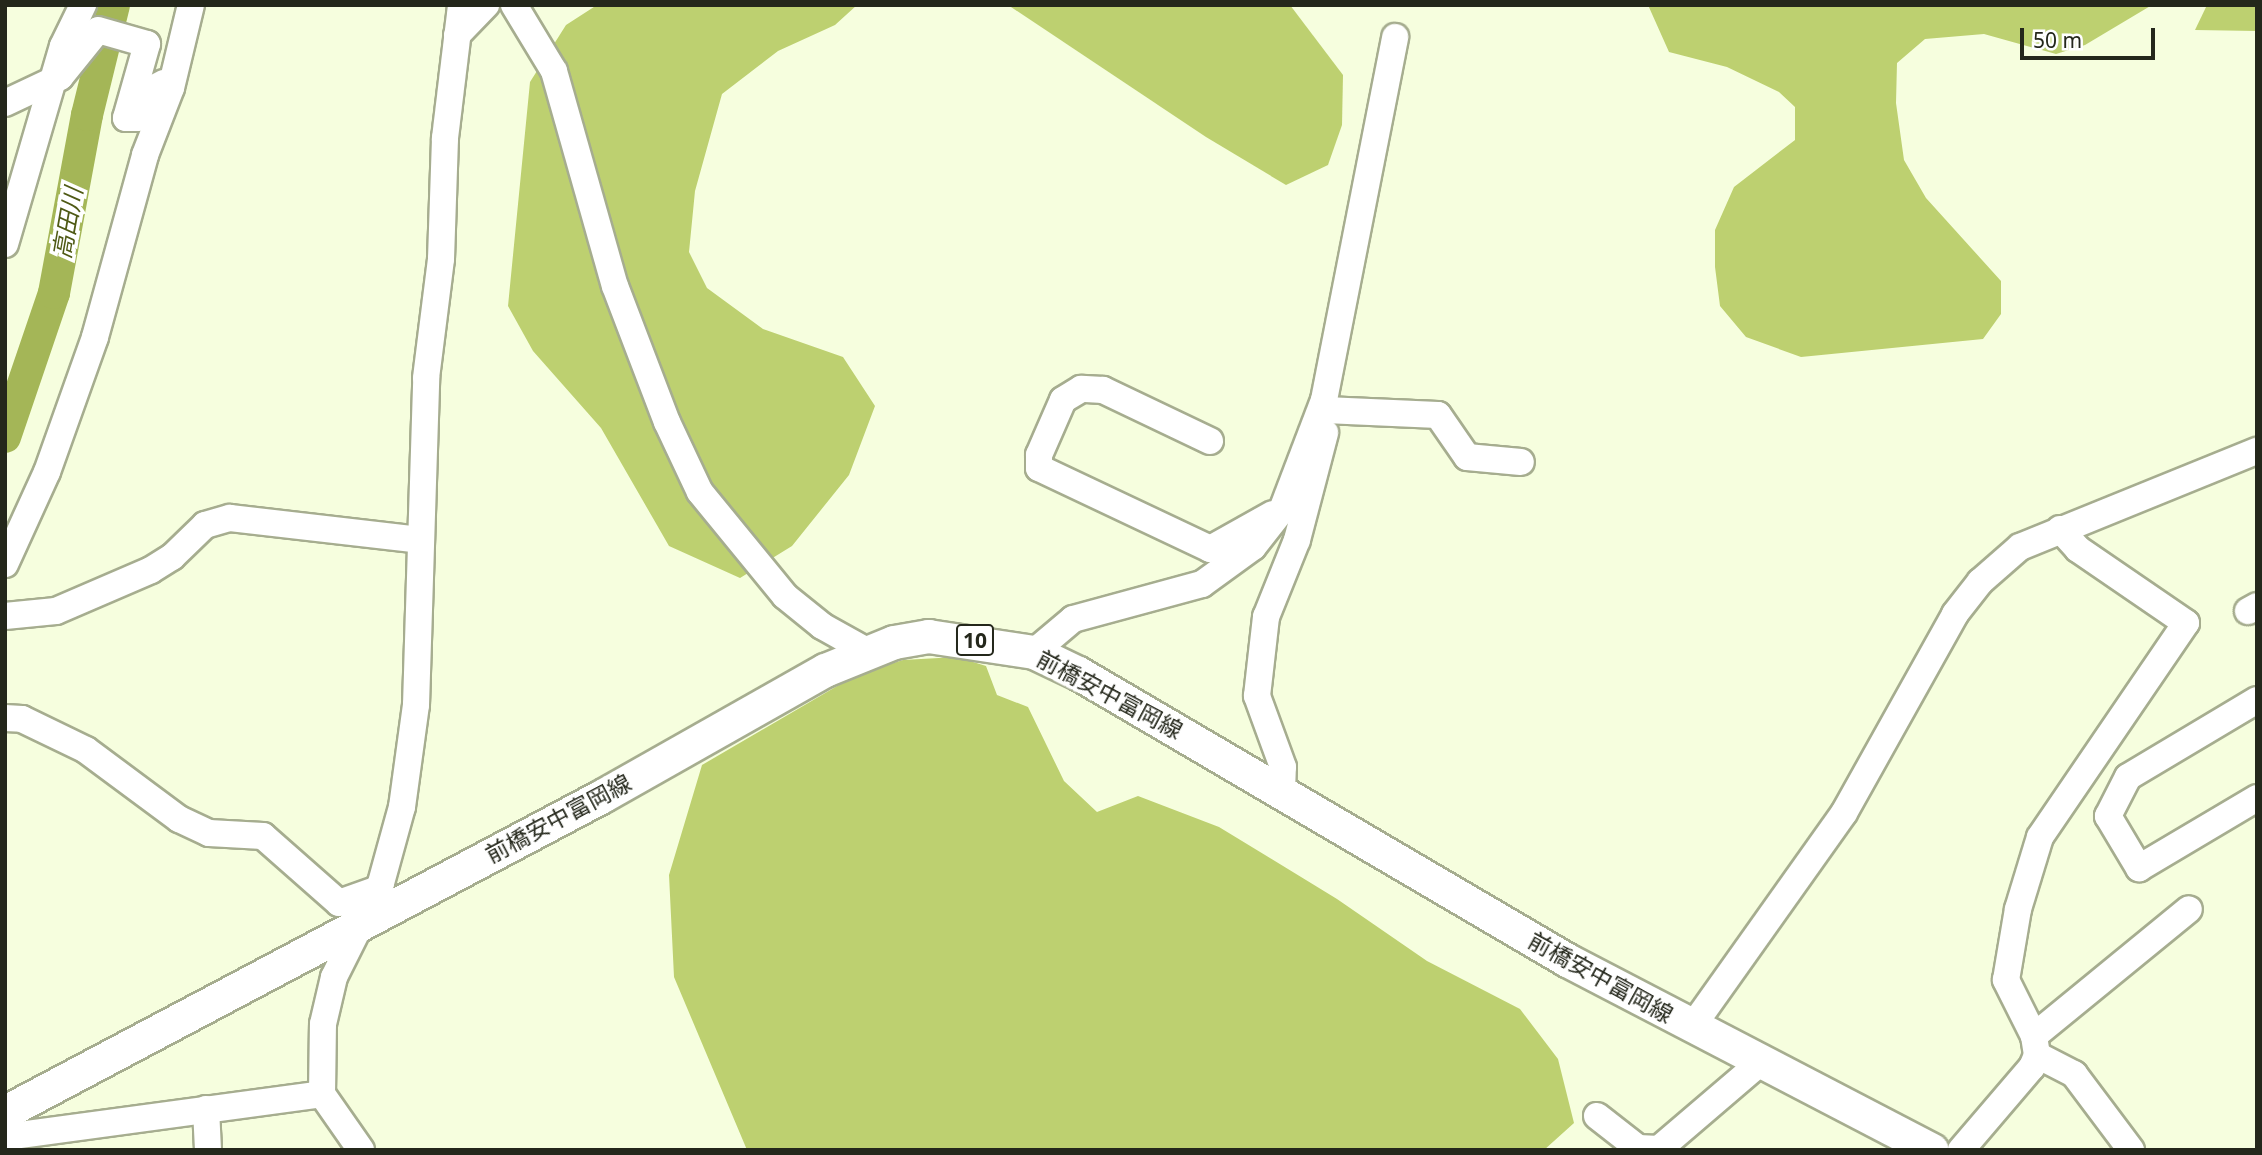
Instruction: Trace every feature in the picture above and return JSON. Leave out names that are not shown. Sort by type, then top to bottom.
[{"type":"main road","name":"前橋安中富岡線","points":[[5,1112],[867,651],[928,636],[1034,652],[1282,792],[1567,960],[1920,1147]]},
{"type":"street","points":[[5,244],[56,81],[63,46],[83,5]]},
{"type":"street","points":[[5,564],[47,472],[90,349],[145,155],[174,78],[191,5]]},
{"type":"street","points":[[361,1150],[322,1094],[326,1003],[334,977],[378,889],[402,807],[416,705],[426,378],[441,259],[445,138],[461,5]]},
{"type":"street","points":[[457,35],[486,5]]},
{"type":"street","points":[[514,5],[554,71],[615,286],[667,422],[700,492],[785,596],[822,626],[867,651]]},
{"type":"street","points":[[5,103],[56,81],[98,30],[147,44],[126,118],[137,118],[156,87],[174,78]]},
{"type":"street","points":[[1034,652],[1073,619],[1202,584],[1253,547],[1282,510],[1324,405],[1395,37]]},
{"type":"street","points":[[1210,441],[1103,390],[1080,389],[1063,400],[1039,455],[1039,468],[1210,549],[1282,510]]},
{"type":"street","points":[[1324,405],[1438,415],[1467,457],[1521,462]]},
{"type":"street","points":[[1282,792],[1283,767],[1257,696],[1265,617],[1297,540],[1326,440],[1324,405]]},
{"type":"street","points":[[1692,1027],[1844,813],[1955,614],[1980,582],[2021,547],[2257,451]]},
{"type":"street","points":[[5,616],[56,611],[80,601],[151,570],[172,557],[205,525],[230,518],[420,540]]},
{"type":"street","points":[[1961,1150],[2032,1067],[2035,1046],[2007,980],[2018,909],[2040,837],[2186,623],[2078,549],[2060,529]]},
{"type":"street","points":[[2257,700],[2128,776],[2108,817],[2139,868],[2257,798]]},
{"type":"street","points":[[5,718],[22,719],[86,750],[179,819],[209,833],[263,836],[339,903],[378,889]]},
{"type":"street","points":[[2035,1046],[2189,909]]},
{"type":"street","points":[[2035,1046],[2074,1074],[2131,1150]]},
{"type":"street","points":[[1597,1116],[1638,1148],[1658,1149],[1761,1062]]},
{"type":"street","points":[[5,1137],[322,1094]]},
{"type":"street","points":[[206,1109],[208,1150]]},
{"type":"green space","points":[[597,5],[857,5],[835,25],[778,51],[722,94],[695,191],[689,252],[707,288],[763,329],[843,357],[875,406],[849,475],[792,546],[740,578],[669,546],[601,428],[533,351],[508,306],[530,82],[566,25]]},
{"type":"green space","points":[[1008,5],[1290,5],[1343,75],[1342,125],[1328,165],[1286,185],[1206,137]]},
{"type":"green space","points":[[1648,5],[2152,5],[2085,45],[2056,54],[1984,34],[1925,39],[1897,63],[1896,103],[1904,160],[1926,198],[2001,281],[2001,314],[1983,339],[1801,357],[1746,337],[1720,306],[1715,267],[1715,230],[1734,187],[1795,140],[1795,107],[1779,92],[1727,67],[1669,52]]},
{"type":"green space","points":[[2207,5],[2257,5],[2257,31],[2195,30]]},
{"type":"green space","points":[[957,657],[986,666],[997,695],[1028,707],[1064,781],[1097,812],[1138,796],[1219,827],[1337,899],[1427,961],[1520,1009],[1558,1059],[1574,1123],[1544,1150],[747,1150],[674,977],[669,875],[702,765],[856,675],[903,660]]},
{"type":"waterway","name":"高田川","points":[[5,437],[54,293],[87,115],[114,5]]}]
